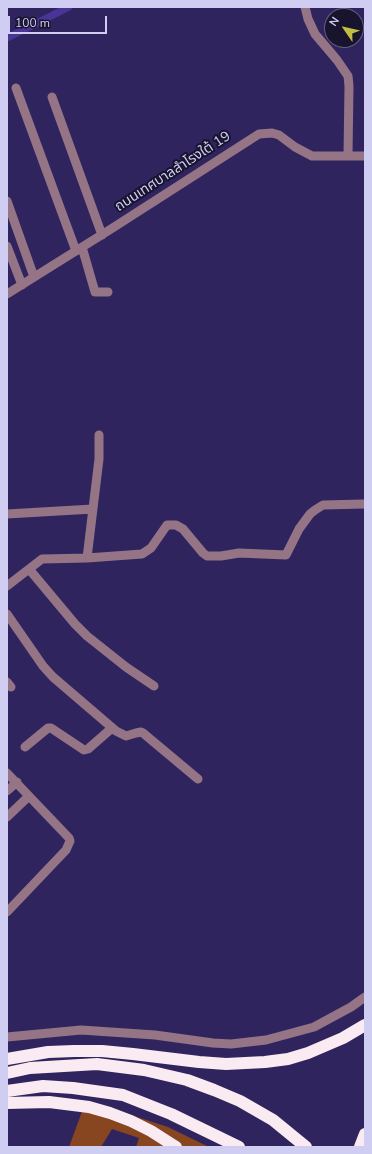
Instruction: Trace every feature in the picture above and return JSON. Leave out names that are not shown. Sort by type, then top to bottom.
[{"type":"highway","points":[[7,1059],[48,1052],[74,1051],[118,1053],[226,1064],[265,1062],[288,1059],[314,1051],[343,1038],[365,1025]]},
{"type":"highway","points":[[7,1073],[30,1068],[97,1064],[152,1072],[187,1080],[240,1101],[273,1120],[306,1147]]},
{"type":"highway","points":[[7,1091],[43,1086],[73,1088],[123,1095],[171,1114],[239,1147]]},
{"type":"highway","points":[[7,1103],[49,1102],[89,1107],[131,1121],[151,1131],[176,1147]]},
{"type":"highway","points":[[360,1147],[365,1134]]},
{"type":"street","points":[[305,7],[308,20],[315,34],[338,60],[348,76],[348,156]]},
{"type":"street","points":[[16,88],[95,292],[108,292]]},
{"type":"street","points":[[52,97],[102,235]]},
{"type":"street","name":"ถนนเทศบาลสำโรงใต้ 19","points":[[7,294],[259,134],[272,133],[278,135],[294,148],[312,156],[365,156]]},
{"type":"street","points":[[7,201],[34,277]]},
{"type":"street","points":[[7,246],[22,285]]},
{"type":"street","points":[[87,558],[99,459],[99,435]]},
{"type":"street","points":[[7,586],[42,559],[87,558],[142,554],[151,548],[167,525],[173,524],[183,529],[207,556],[221,556],[239,553],[286,555],[299,528],[315,510],[324,505],[364,504]]},
{"type":"street","points":[[7,514],[93,509]]},
{"type":"street","points":[[29,569],[75,624],[87,636],[126,667],[154,686]]},
{"type":"street","points":[[7,614],[47,671],[112,728],[123,736],[141,732],[143,733],[198,779]]},
{"type":"street","points":[[25,747],[48,728],[52,728],[84,750],[88,749],[112,728]]},
{"type":"street","points":[[7,773],[69,838],[70,841],[66,850],[7,912]]},
{"type":"street","points":[[7,791],[17,782]]},
{"type":"street","points":[[7,817],[29,796]]},
{"type":"street","points":[[7,1037],[81,1030],[155,1035],[231,1044],[266,1040],[314,1027],[351,1007],[365,997]]},
{"type":"shaded area","points":[[84,1106],[137,1117],[168,1127],[209,1147],[136,1147],[139,1138],[112,1129],[101,1147],[69,1147]]},
{"type":"waterway","points":[[7,38],[69,7]]}]
